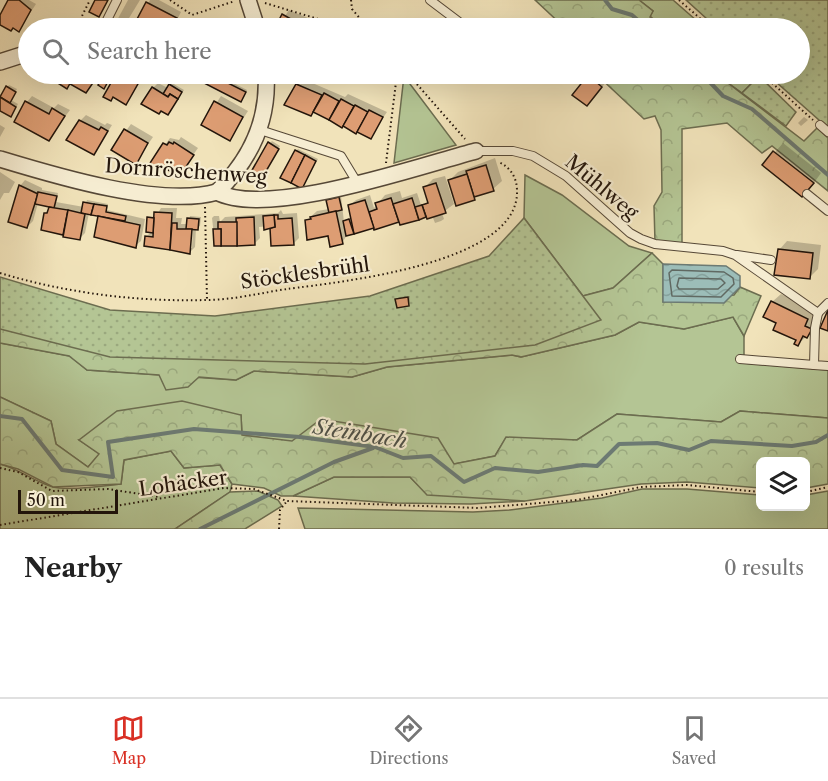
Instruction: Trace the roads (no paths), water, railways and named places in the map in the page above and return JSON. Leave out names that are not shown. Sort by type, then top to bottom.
[{"type":"street","points":[[248,0],[254,18]]},
{"type":"street","points":[[0,62],[18,56]]},
{"type":"street","points":[[211,193],[238,171],[260,130],[267,101],[266,84]]},
{"type":"street","name":"Dornröschenweg","points":[[0,159],[94,186],[156,194],[211,193],[230,198],[258,199],[358,183],[476,150]]},
{"type":"lane","points":[[108,18],[117,0]]},
{"type":"lane","points":[[430,0],[454,18]]},
{"type":"lane","points":[[820,125],[828,132]]},
{"type":"lane","points":[[260,130],[341,156],[358,183]]},
{"type":"lane","name":"Mühlweg","points":[[476,150],[513,151],[533,156],[552,166],[630,233],[655,244],[723,251],[735,255],[818,313]]},
{"type":"lane","points":[[807,194],[828,211]]},
{"type":"lane","points":[[735,255],[771,260]]},
{"type":"lane","points":[[814,365],[815,328],[818,313],[828,303]]},
{"type":"lane","points":[[740,358],[828,366]]},
{"type":"water","points":[[663,264],[726,266],[740,276],[740,287],[724,303],[663,302]]},
{"type":"waterway","points":[[605,0],[612,9],[635,18]]},
{"type":"waterway","points":[[712,84],[723,96],[752,109],[828,175]]},
{"type":"waterway","name":"Steinbach","points":[[0,416],[22,419],[62,470],[113,477],[108,442],[194,429],[300,437],[375,447],[403,458],[431,456],[464,482],[495,468],[538,472],[583,465],[597,466],[619,444],[657,443],[689,450],[711,441],[792,446],[816,442],[828,435]]},
{"type":"waterway","points":[[200,529],[334,462],[373,448]]}]
